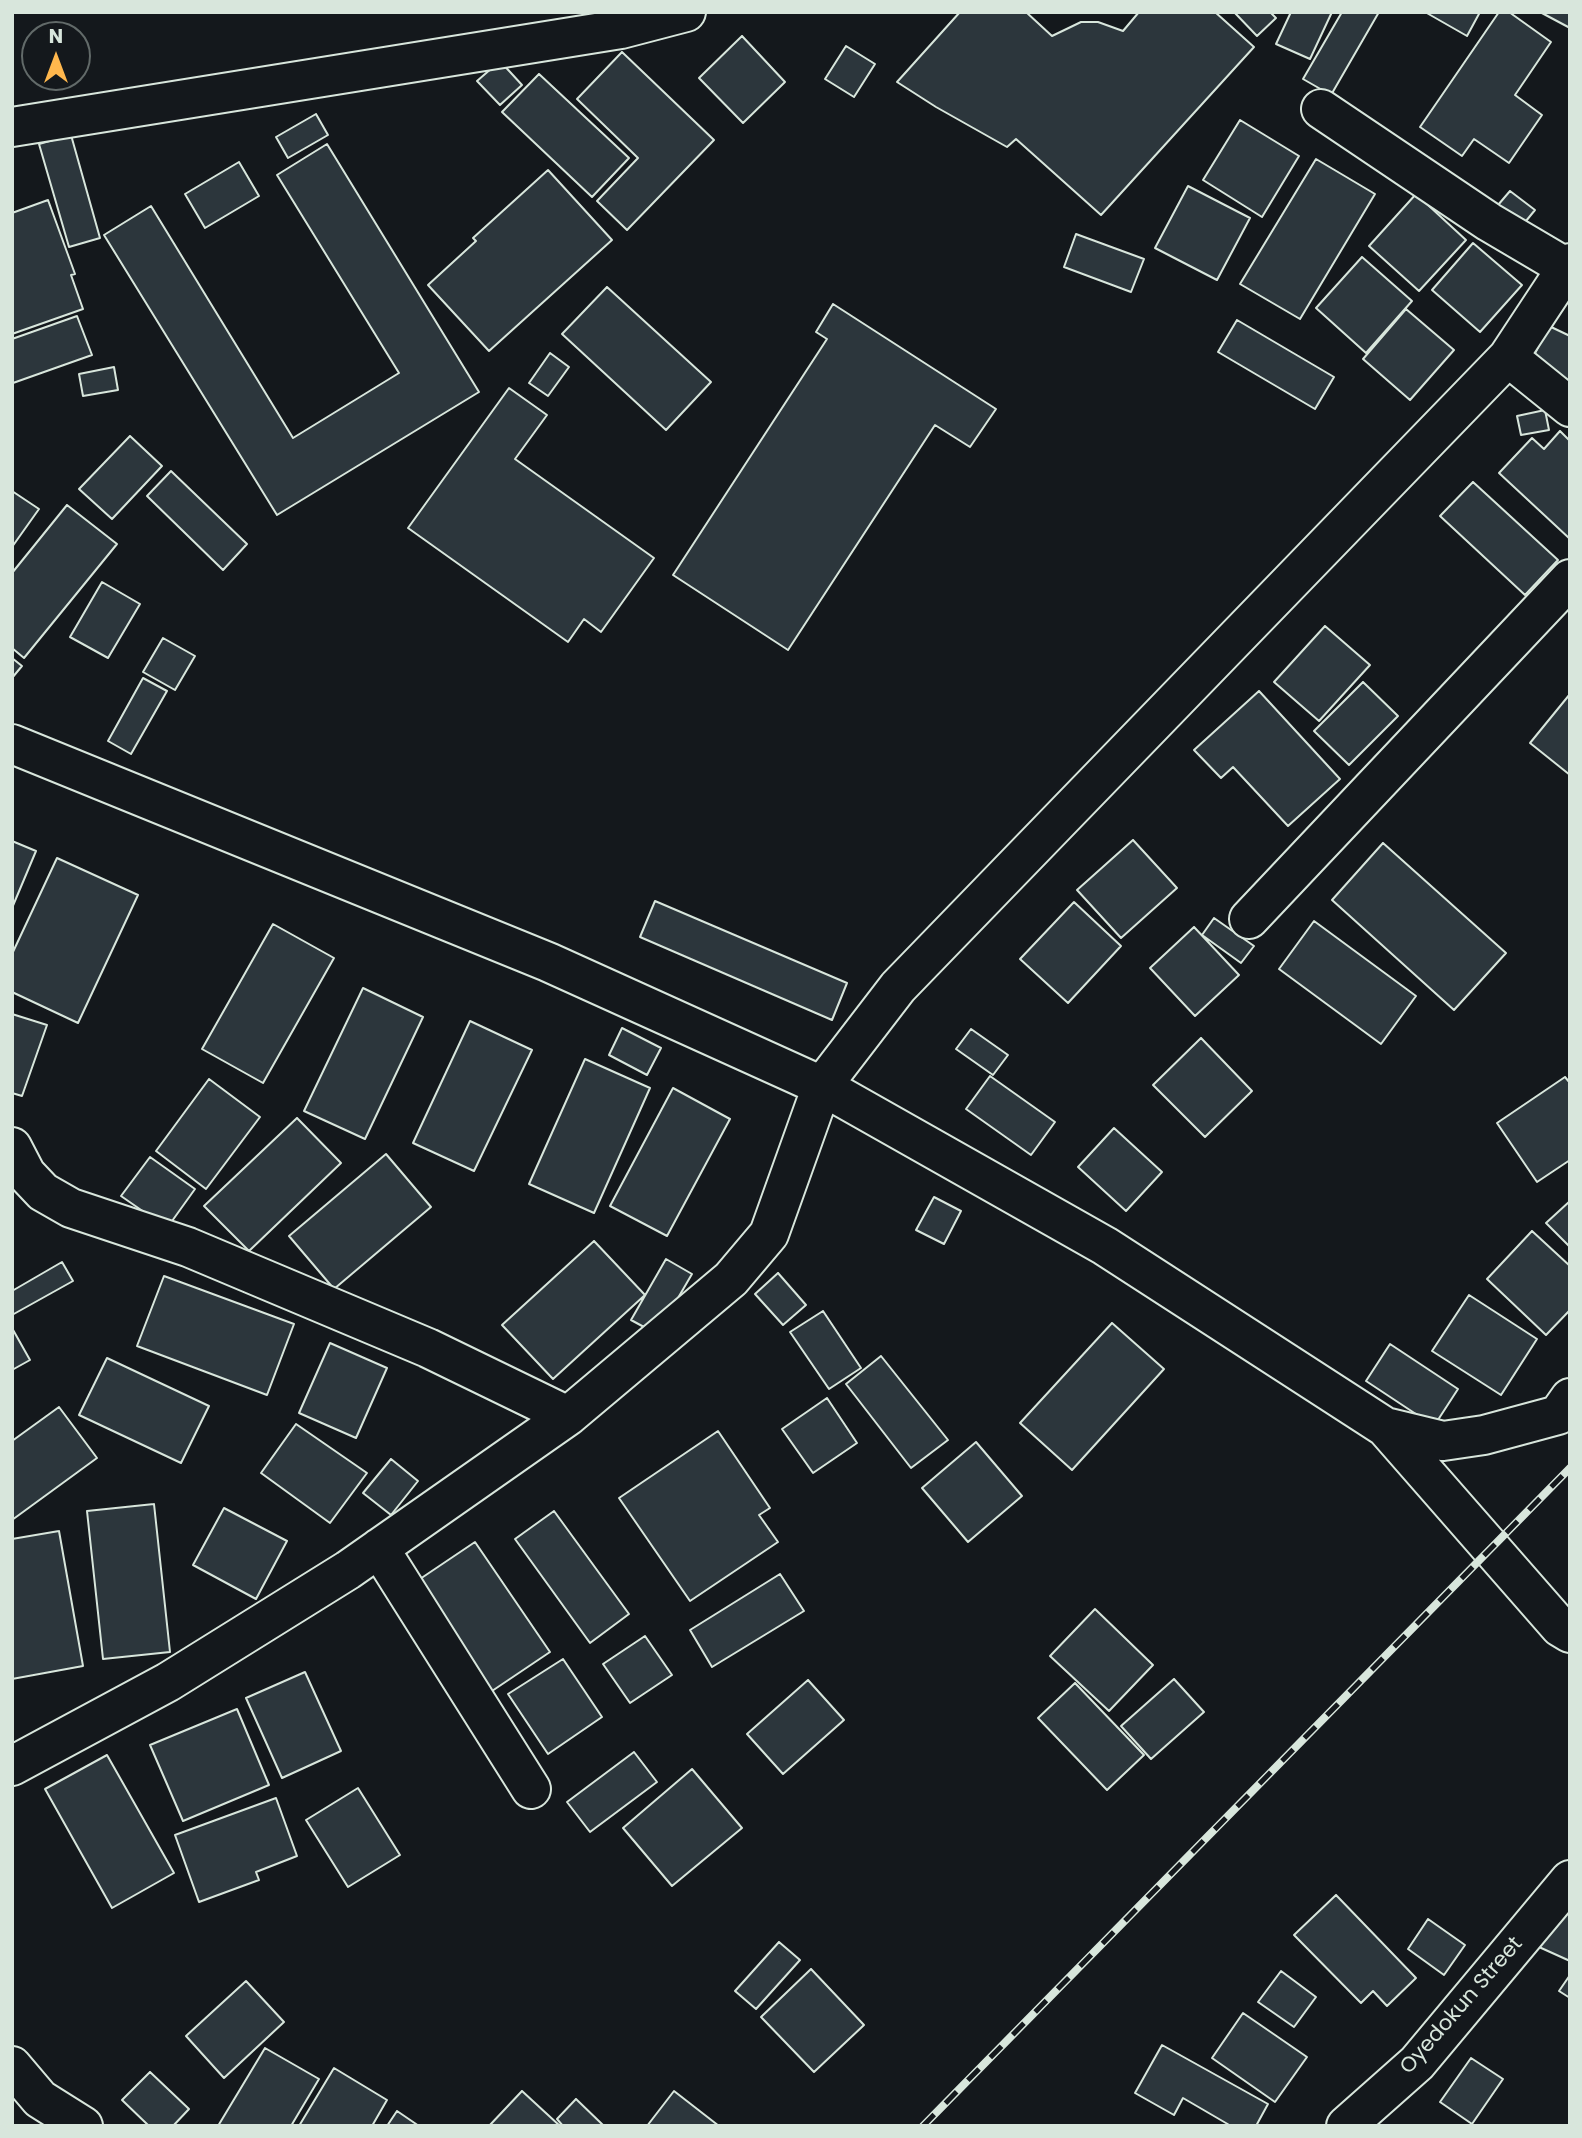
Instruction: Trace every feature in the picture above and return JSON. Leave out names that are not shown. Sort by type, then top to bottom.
[{"type":"street","points":[[12,127],[621,29],[687,12]]},
{"type":"street","points":[[12,1766],[167,1682],[379,1548],[568,1416],[732,1279],[769,1234],[822,1086],[898,987],[1508,357],[1568,266],[1489,222],[1321,109]]},
{"type":"street","points":[[1508,357],[1570,407]]},
{"type":"street","points":[[1249,919],[1570,579]]},
{"type":"street","points":[[12,744],[548,962],[822,1086],[1105,1246],[1385,1427],[1567,1625]]},
{"type":"street","points":[[12,1147],[26,1174],[43,1192],[71,1208],[188,1247],[428,1348],[568,1416]]},
{"type":"street","points":[[1385,1427],[1443,1441],[1484,1435],[1558,1415],[1570,1398]]},
{"type":"street","points":[[379,1548],[531,1789]]},
{"type":"street","name":"Oyedokun Street","points":[[1346,2126],[1417,2063],[1570,1880]]},
{"type":"street","points":[[12,2066],[40,2099],[83,2126]]},
{"type":"building","points":[[960,12],[1026,12],[1052,36],[1081,22],[1098,22],[1123,31],[1139,12],[1215,12],[1254,47],[1101,215],[1016,139],[1007,147],[897,82]]},
{"type":"building","points":[[1234,12],[1270,12],[1276,18],[1257,36]]},
{"type":"building","points":[[1291,12],[1332,12],[1310,59],[1276,44]]},
{"type":"building","points":[[1342,12],[1379,12],[1331,95],[1303,79]]},
{"type":"building","points":[[1425,12],[1480,12],[1467,36]]},
{"type":"building","points":[[1499,12],[1509,12],[1551,42],[1515,95],[1542,115],[1509,163],[1474,139],[1462,156],[1420,127]]},
{"type":"building","points":[[1540,12],[1570,12],[1570,28]]},
{"type":"building","points":[[742,36],[785,82],[743,123],[699,78]]},
{"type":"building","points":[[846,46],[875,64],[854,97],[825,79]]},
{"type":"building","points":[[622,52],[714,140],[627,230],[597,201],[638,158],[577,99]]},
{"type":"building","points":[[500,61],[522,85],[500,105],[477,81]]},
{"type":"building","points":[[539,74],[629,158],[592,197],[502,112]]},
{"type":"building","points":[[316,114],[328,135],[288,158],[276,137]]},
{"type":"building","points":[[1240,120],[1299,156],[1262,217],[1203,180]]},
{"type":"building","points":[[71,135],[100,238],[69,247],[39,144]]},
{"type":"building","points":[[327,144],[479,392],[277,515],[104,235],[151,206],[293,438],[399,373],[277,175]]},
{"type":"building","points":[[1316,159],[1375,194],[1300,319],[1240,284]]},
{"type":"building","points":[[239,162],[259,196],[205,228],[185,194]]},
{"type":"building","points":[[548,170],[612,240],[489,351],[428,285],[476,241],[473,238]]},
{"type":"building","points":[[1188,186],[1250,218],[1217,280],[1155,248]]},
{"type":"building","points":[[1510,191],[1535,210],[1517,232],[1492,212]]},
{"type":"building","points":[[1416,194],[1466,240],[1419,291],[1369,246]]},
{"type":"building","points":[[48,200],[75,274],[71,275],[83,309],[12,334],[12,213]]},
{"type":"building","points":[[1076,234],[1144,259],[1131,292],[1064,267]]},
{"type":"building","points":[[1473,243],[1522,285],[1480,332],[1432,290]]},
{"type":"building","points":[[1362,257],[1412,301],[1366,353],[1316,308]]},
{"type":"building","points":[[607,287],[711,382],[666,430],[562,334]]},
{"type":"building","points":[[833,304],[996,409],[970,447],[935,425],[788,650],[673,575],[827,339],[816,332]]},
{"type":"building","points":[[1406,309],[1454,350],[1410,400],[1363,359]]},
{"type":"building","points":[[77,316],[92,355],[13,383],[12,339]]},
{"type":"building","points":[[1237,320],[1334,377],[1315,409],[1218,352]]},
{"type":"building","points":[[1549,326],[1570,336],[1570,387],[1529,365]]},
{"type":"building","points":[[550,353],[569,367],[548,396],[529,383]]},
{"type":"building","points":[[114,367],[118,390],[83,396],[79,374]]},
{"type":"building","points":[[509,388],[547,415],[515,459],[654,558],[601,632],[584,619],[568,642],[408,528]]},
{"type":"building","points":[[1545,410],[1549,430],[1521,435],[1517,416]]},
{"type":"building","points":[[1560,431],[1570,441],[1570,539],[1499,473],[1532,438],[1544,449]]},
{"type":"building","points":[[130,436],[162,466],[112,519],[79,489]]},
{"type":"building","points":[[171,471],[247,544],[223,570],[147,496]]},
{"type":"building","points":[[1473,482],[1558,560],[1525,595],[1440,516]]},
{"type":"building","points":[[12,491],[39,509],[12,547]]},
{"type":"building","points":[[67,505],[117,544],[24,658],[12,648],[12,573]]},
{"type":"building","points":[[102,582],[140,604],[108,658],[70,637]]},
{"type":"building","points":[[1325,626],[1370,665],[1319,721],[1274,682]]},
{"type":"building","points":[[163,638],[195,656],[175,690],[143,672]]},
{"type":"building","points":[[12,658],[22,666],[12,678]]},
{"type":"building","points":[[143,678],[167,691],[131,754],[108,741]]},
{"type":"building","points":[[1363,682],[1398,716],[1349,765],[1314,731]]},
{"type":"building","points":[[1259,691],[1340,779],[1288,826],[1233,767],[1221,778],[1194,750]]},
{"type":"building","points":[[1570,694],[1570,775],[1530,743]]},
{"type":"building","points":[[1133,840],[1177,888],[1121,938],[1077,890]]},
{"type":"building","points":[[12,841],[36,851],[12,908]]},
{"type":"building","points":[[1383,843],[1506,953],[1454,1010],[1332,900]]},
{"type":"building","points":[[57,858],[138,895],[78,1023],[12,992],[12,954]]},
{"type":"building","points":[[655,901],[847,983],[832,1020],[640,937]]},
{"type":"building","points":[[1074,902],[1121,946],[1068,1003],[1020,959]]},
{"type":"building","points":[[1214,918],[1254,946],[1241,963],[1202,935]]},
{"type":"building","points":[[1314,921],[1416,996],[1381,1044],[1279,969]]},
{"type":"building","points":[[273,924],[334,958],[263,1083],[202,1049]]},
{"type":"building","points":[[1194,927],[1239,975],[1195,1016],[1150,968]]},
{"type":"building","points":[[363,988],[423,1017],[365,1139],[304,1111]]},
{"type":"building","points":[[12,1014],[47,1025],[22,1096],[12,1093]]},
{"type":"building","points":[[470,1021],[532,1050],[474,1171],[413,1143]]},
{"type":"building","points":[[622,1028],[661,1048],[647,1075],[609,1055]]},
{"type":"building","points":[[971,1029],[1008,1055],[993,1075],[956,1049]]},
{"type":"building","points":[[1201,1038],[1252,1091],[1205,1137],[1153,1085]]},
{"type":"building","points":[[585,1059],[650,1088],[594,1213],[529,1184]]},
{"type":"building","points":[[990,1076],[1055,1122],[1031,1155],[966,1109]]},
{"type":"building","points":[[1565,1077],[1570,1083],[1570,1160],[1537,1182],[1497,1123]]},
{"type":"building","points":[[209,1079],[260,1117],[206,1189],[156,1151]]},
{"type":"building","points":[[673,1088],[730,1119],[667,1236],[610,1206]]},
{"type":"building","points":[[297,1118],[341,1163],[249,1251],[204,1206]]},
{"type":"building","points":[[1114,1128],[1162,1172],[1126,1211],[1078,1167]]},
{"type":"building","points":[[386,1154],[431,1207],[334,1289],[289,1236]]},
{"type":"building","points":[[150,1157],[195,1189],[167,1228],[121,1196]]},
{"type":"building","points":[[934,1197],[961,1211],[944,1244],[916,1230]]},
{"type":"building","points":[[1570,1201],[1570,1247],[1546,1223]]},
{"type":"building","points":[[1532,1231],[1570,1266],[1570,1310],[1546,1335],[1487,1279]]},
{"type":"building","points":[[594,1241],[645,1295],[553,1379],[502,1325]]},
{"type":"building","points":[[666,1259],[692,1274],[657,1334],[631,1320]]},
{"type":"building","points":[[62,1262],[73,1281],[12,1315],[12,1291]]},
{"type":"building","points":[[778,1273],[806,1305],[783,1325],[755,1294]]},
{"type":"building","points":[[164,1276],[294,1324],[267,1395],[137,1346]]},
{"type":"building","points":[[1469,1295],[1537,1339],[1501,1395],[1432,1351]]},
{"type":"building","points":[[823,1311],[861,1368],[829,1389],[790,1332]]},
{"type":"building","points":[[1112,1323],[1164,1369],[1072,1470],[1020,1423]]},
{"type":"building","points":[[12,1328],[30,1360],[12,1370]]},
{"type":"building","points":[[330,1343],[387,1368],[356,1438],[299,1413]]},
{"type":"building","points":[[1390,1344],[1458,1389],[1434,1426],[1366,1381]]},
{"type":"building","points":[[881,1356],[948,1440],[911,1468],[846,1384]]},
{"type":"building","points":[[107,1358],[209,1406],[181,1463],[79,1415]]},
{"type":"building","points":[[827,1398],[857,1443],[813,1473],[782,1429]]},
{"type":"building","points":[[59,1407],[97,1458],[12,1520],[12,1441]]},
{"type":"building","points":[[296,1424],[367,1473],[330,1523],[261,1473]]},
{"type":"building","points":[[718,1431],[770,1508],[759,1515],[778,1542],[690,1601],[619,1498]]},
{"type":"building","points":[[976,1442],[1022,1496],[968,1542],[922,1488]]},
{"type":"building","points":[[391,1459],[418,1481],[391,1515],[363,1493]]},
{"type":"building","points":[[154,1504],[170,1652],[103,1659],[87,1511]]},
{"type":"building","points":[[224,1508],[287,1541],[256,1599],[193,1565]]},
{"type":"building","points":[[554,1511],[629,1614],[590,1643],[515,1539]]},
{"type":"building","points":[[59,1531],[83,1666],[12,1679],[12,1539]]},
{"type":"building","points":[[475,1542],[550,1652],[492,1691],[417,1581]]},
{"type":"building","points":[[780,1574],[804,1611],[712,1667],[690,1630]]},
{"type":"building","points":[[1095,1609],[1153,1665],[1109,1711],[1050,1656]]},
{"type":"building","points":[[645,1636],[672,1675],[630,1703],[603,1664]]},
{"type":"building","points":[[563,1659],[602,1717],[548,1754],[508,1694]]},
{"type":"building","points":[[305,1672],[341,1751],[282,1778],[246,1698]]},
{"type":"building","points":[[1174,1679],[1204,1712],[1151,1759],[1121,1726]]},
{"type":"building","points":[[808,1680],[844,1720],[783,1774],[747,1734]]},
{"type":"building","points":[[1075,1683],[1144,1755],[1107,1790],[1038,1718]]},
{"type":"building","points":[[237,1709],[269,1785],[183,1821],[150,1745]]},
{"type":"building","points":[[634,1752],[657,1782],[590,1832],[567,1802]]},
{"type":"building","points":[[107,1755],[174,1873],[112,1908],[45,1789]]},
{"type":"building","points":[[692,1769],[742,1828],[672,1886],[623,1828]]},
{"type":"building","points":[[358,1788],[400,1855],[348,1887],[306,1820]]},
{"type":"building","points":[[276,1798],[297,1856],[256,1872],[259,1880],[199,1902],[175,1835]]},
{"type":"building","points":[[1336,1895],[1416,1978],[1387,2006],[1373,1991],[1361,2003],[1294,1935]]},
{"type":"building","points":[[1570,1902],[1570,1961],[1539,1947]]},
{"type":"building","points":[[1428,1919],[1465,1945],[1444,1975],[1408,1949]]},
{"type":"building","points":[[779,1942],[800,1960],[756,2009],[735,1991]]},
{"type":"building","points":[[811,1969],[864,2025],[814,2072],[761,2017]]},
{"type":"building","points":[[1281,1971],[1316,1997],[1294,2027],[1258,2002]]},
{"type":"building","points":[[1570,1975],[1570,1998],[1559,1991]]},
{"type":"building","points":[[246,1981],[284,2022],[224,2078],[186,2036]]},
{"type":"building","points":[[1243,2013],[1307,2057],[1275,2102],[1212,2058]]},
{"type":"building","points":[[1162,2045],[1268,2104],[1256,2126],[1231,2126],[1183,2098],[1174,2115],[1135,2093]]},
{"type":"building","points":[[265,2048],[319,2079],[291,2126],[218,2126]]},
{"type":"building","points":[[1471,2058],[1503,2079],[1472,2124],[1440,2102]]},
{"type":"building","points":[[334,2068],[387,2100],[372,2126],[299,2126]]},
{"type":"building","points":[[150,2072],[189,2109],[173,2126],[149,2126],[122,2100]]},
{"type":"building","points":[[522,2091],[560,2126],[489,2126]]},
{"type":"building","points":[[674,2091],[719,2126],[647,2126]]},
{"type":"building","points":[[576,2099],[604,2126],[563,2126],[557,2119]]},
{"type":"building","points":[[397,2111],[419,2126],[387,2126]]},
{"type":"railway","points":[[923,2126],[1570,1468]]}]
